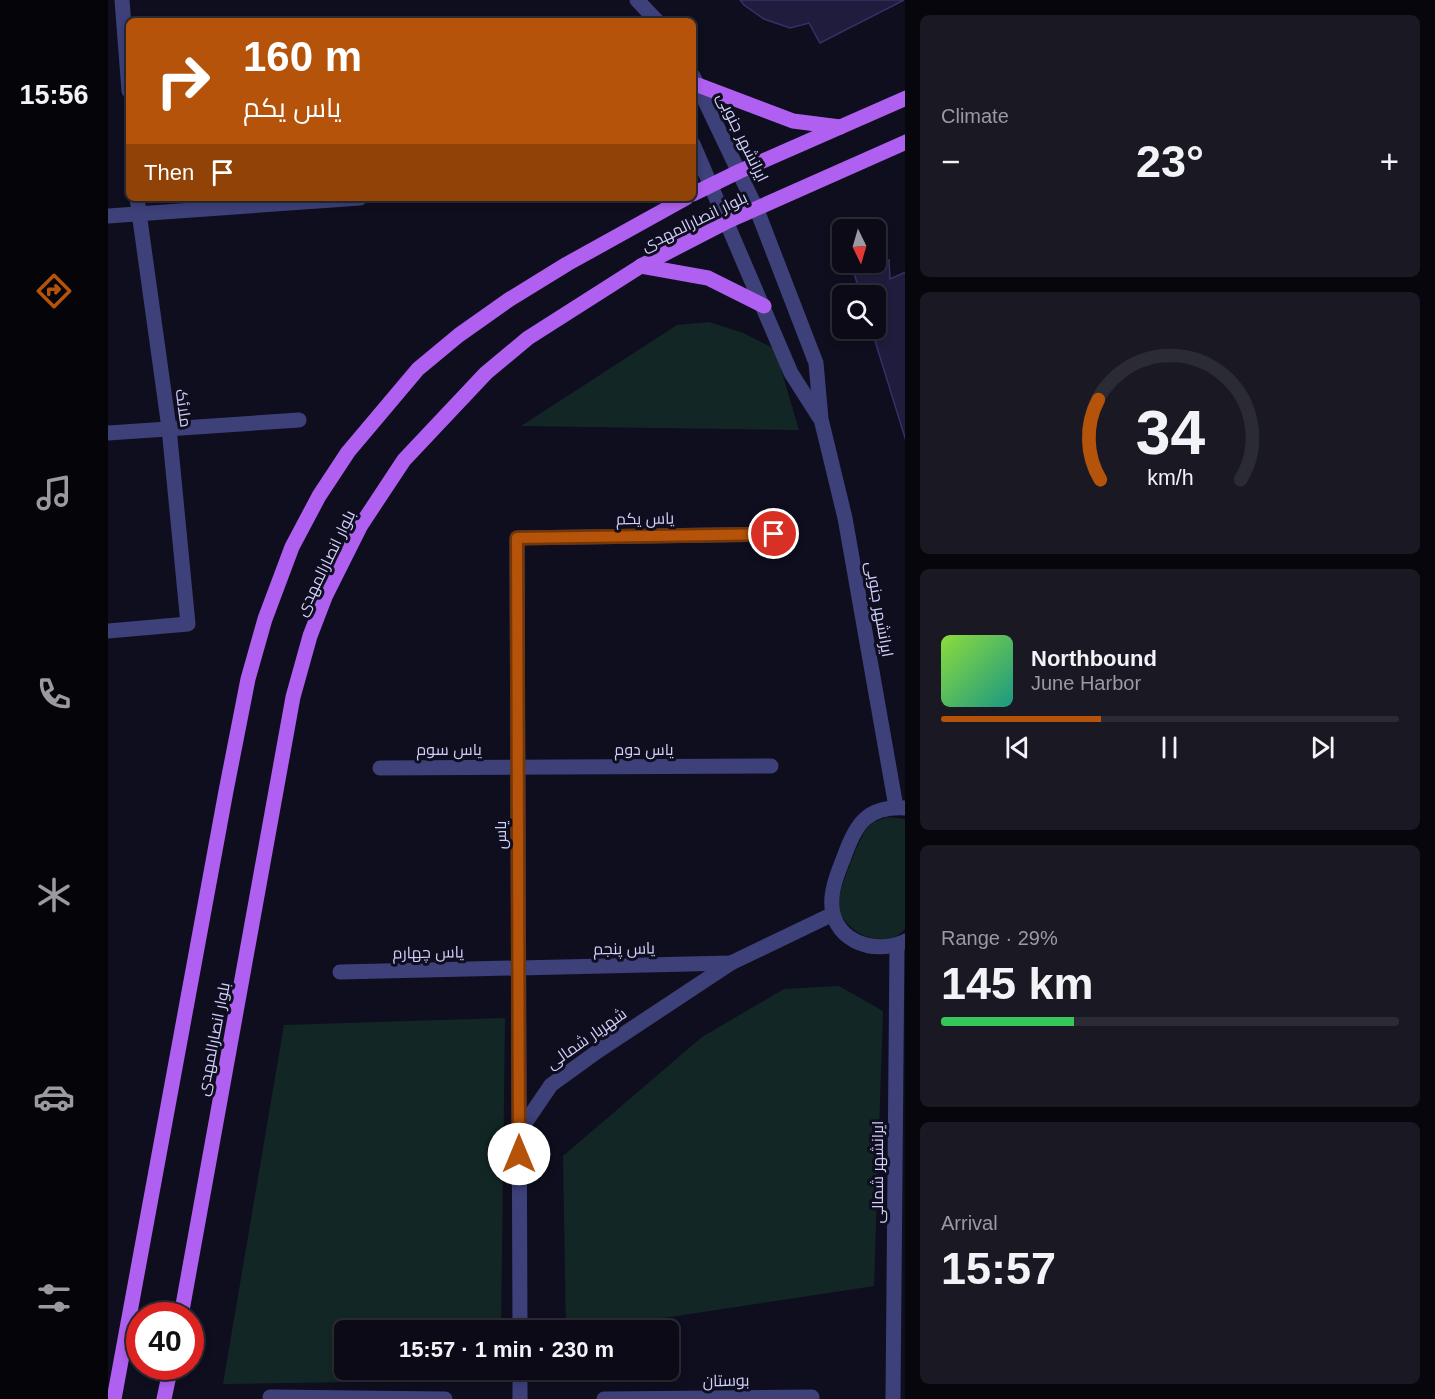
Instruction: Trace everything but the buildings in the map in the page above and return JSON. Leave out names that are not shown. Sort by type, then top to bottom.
[{"type":"main road","points":[[696,81],[793,121],[840,127]]},
{"type":"main road","name":"بلوار انصارالمهدی","points":[[696,192],[905,98]]},
{"type":"main road","name":"بلوار انصارالمهدی","points":[[184,1302],[293,697],[310,636],[325,597],[361,525],[404,460],[486,373],[528,338],[641,266],[726,222],[905,142]]},
{"type":"main road","name":"بلوار انصارالمهدی","points":[[114,1399],[248,679],[265,619],[292,547],[319,496],[348,452],[418,369],[459,335],[510,299],[567,264],[681,201]]},
{"type":"main road","points":[[641,266],[708,278],[764,306]]},
{"type":"main road","points":[[164,1399],[168,1380]]},
{"type":"street","points":[[123,0],[126,45]]},
{"type":"street","points":[[636,0],[640,18]]},
{"type":"street","points":[[636,0],[654,18]]},
{"type":"street","name":"ایرانشهر جنوبی","points":[[696,83],[757,210],[816,363],[821,419],[844,518],[901,808]]},
{"type":"street","name":"ایرانشهر جنوبی","points":[[696,151],[791,373],[821,419]]},
{"type":"street","name":"ملائک","points":[[108,631],[188,624],[169,428],[137,201]]},
{"type":"street","points":[[108,216],[318,201]]},
{"type":"street","points":[[108,433],[299,420]]},
{"type":"street","name":"یاس یکم","points":[[517,538],[774,534]]},
{"type":"street","name":"یاس","points":[[517,538],[519,1132]]},
{"type":"street","name":"یاس دوم","points":[[518,767],[771,766]]},
{"type":"street","name":"یاس سوم","points":[[380,768],[518,767]]},
{"type":"street","points":[[901,808],[890,807],[875,811],[862,820],[853,832],[834,883],[831,898],[833,914],[839,927],[850,939],[863,946],[878,948],[901,943]]},
{"type":"street","name":"شهریار شمالی","points":[[519,1132],[550,1085],[598,1051],[731,963],[833,914]]},
{"type":"street","name":"ایرانشهر شمالی","points":[[893,1399],[901,943]]},
{"type":"street","name":"یاس پنجم","points":[[518,968],[731,963]]},
{"type":"street","name":"یاس چهارم","points":[[339,972],[518,968]]},
{"type":"street","points":[[519,1132],[520,1320]]},
{"type":"street","points":[[520,1380],[520,1399]]},
{"type":"street","points":[[270,1397],[445,1399]]},
{"type":"street","name":"بوستان","points":[[604,1399],[812,1397]]},
{"type":"green space","points":[[709,322],[743,333],[775,349],[799,430],[521,426],[677,325]]},
{"type":"green space","points":[[888,817],[905,819],[905,929],[898,935],[880,939],[862,935],[854,930],[842,916],[839,902],[861,838],[870,825]]},
{"type":"green space","points":[[839,986],[883,1011],[874,1286],[650,1320],[566,1320],[563,1156],[702,1037],[784,989]]},
{"type":"green space","points":[[505,1018],[501,1320],[334,1320],[334,1380],[500,1380],[223,1384],[284,1025]]},
{"type":"route","points":[[519,1154],[517,538],[774,534]]}]
